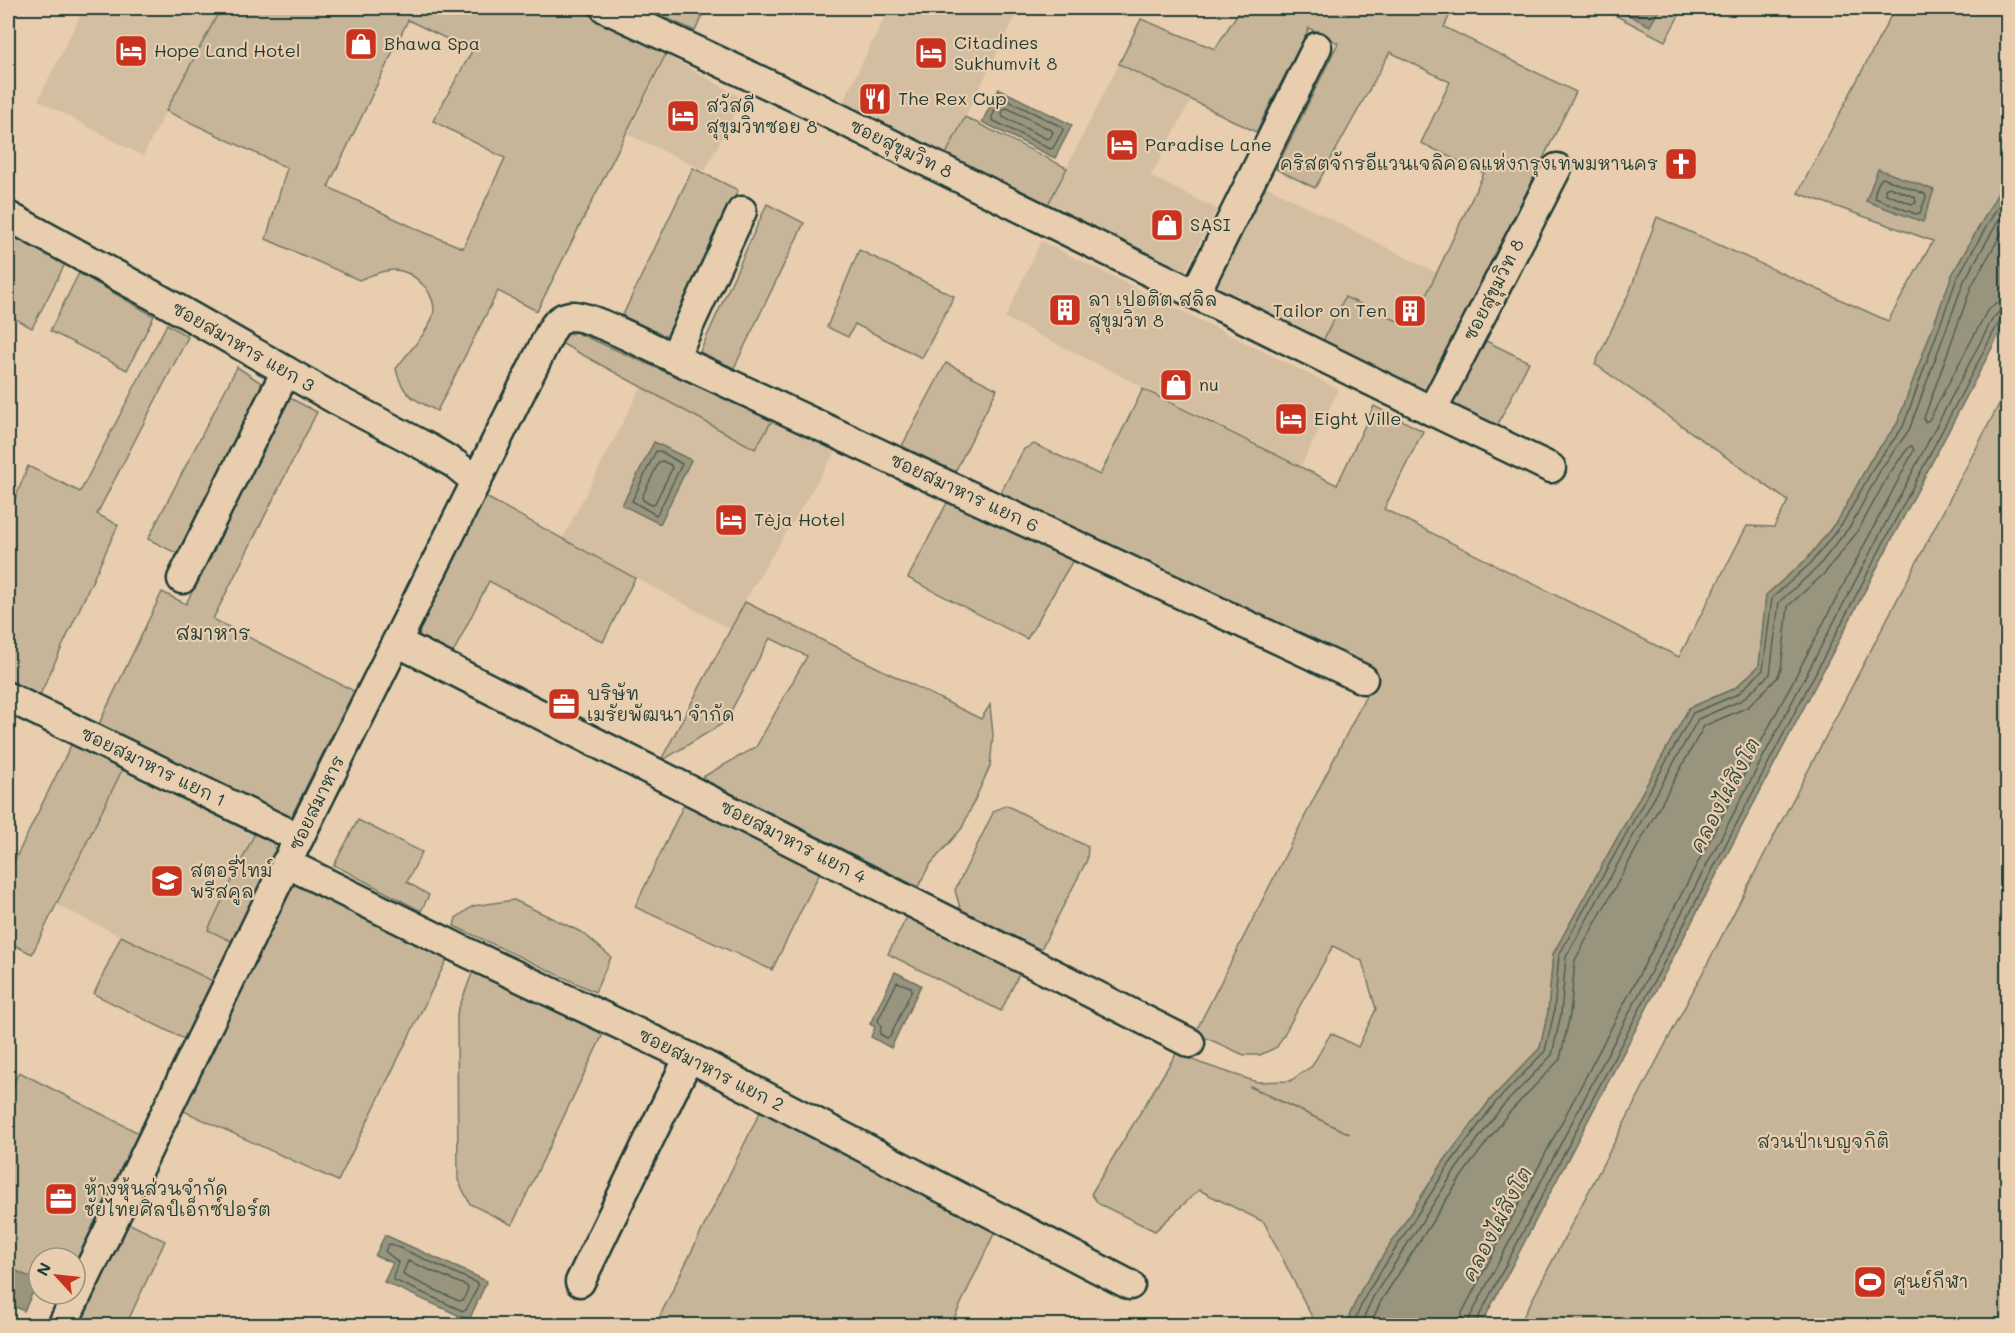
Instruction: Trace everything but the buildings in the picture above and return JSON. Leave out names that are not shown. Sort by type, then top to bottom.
[{"type":"street","name":"ซอยสุขุมวิท 8","points":[[604,8],[814,106],[1551,468]]},
{"type":"street","points":[[1195,294],[1317,47]]},
{"type":"street","name":"ซอยสุขุมวิท 8","points":[[1432,411],[1557,168]]},
{"type":"street","points":[[674,358],[742,211]]},
{"type":"street","name":"ซอยสมาหาร แยก 3","points":[[8,216],[335,399],[428,448],[455,464],[476,482]]},
{"type":"street","name":"ซอยสมาหาร แยก 6","points":[[564,318],[573,316],[589,320],[674,358],[1363,679]]},
{"type":"street","name":"ซอยสมาหาร","points":[[62,1326],[292,851],[551,331],[556,322],[564,318]]},
{"type":"street","points":[[183,579],[286,371]]},
{"type":"street","name":"ซอยสมาหาร แยก 4","points":[[397,642],[1190,1043]]},
{"type":"street","name":"ซอยสมาหาร แยก 1","points":[[8,697],[292,851]]},
{"type":"street","name":"ซอยสมาหาร แยก 2","points":[[292,851],[470,954],[689,1057],[1130,1285]]},
{"type":"street","points":[[580,1282],[689,1057]]},
{"type":"shaded area","points":[[84,8],[414,8],[327,187],[166,111],[143,156],[38,100]]},
{"type":"shaded area","name":"Citadines Sukhumvit 8","points":[[889,8],[1020,8],[943,160],[841,106]]},
{"type":"shaded area","name":"สวัสดี สุขุมวิทซอย 8","points":[[667,55],[742,98],[705,171],[628,134]]},
{"type":"shaded area","points":[[1119,64],[1191,100],[1151,176],[1217,209],[1185,272],[1046,208]]},
{"type":"shaded area","points":[[1258,182],[1476,293],[1426,394],[1204,286]]},
{"type":"shaded area","points":[[1041,241],[1339,389],[1301,466],[1005,318]]},
{"type":"shaded area","points":[[652,366],[839,446],[748,595],[730,629],[563,538]]},
{"type":"shaded area","name":"สตอรี่ไทม์ พรีสคูล","points":[[124,766],[272,839],[277,857],[215,982],[57,905]]},
{"type":"green space","points":[[221,8],[576,8],[667,52],[537,311],[498,291],[437,411],[410,396],[402,386],[396,369],[424,333],[432,317],[433,303],[425,287],[408,273],[392,270],[359,280],[266,239],[287,168],[166,111]],"holes":[[[408,20],[472,51],[433,121],[505,158],[463,248],[421,231],[328,187]]]},
{"type":"green space","points":[[645,8],[706,8],[695,31]]},
{"type":"green space","points":[[1241,8],[1453,8],[1444,27],[1576,92],[1426,394],[1322,343],[1345,297],[1411,327],[1484,173],[1421,143],[1450,82],[1390,52],[1315,188],[1276,169],[1338,43],[1309,28],[1256,132],[1119,64],[1141,19],[1215,49]]},
{"type":"green space","points":[[1601,8],[1683,8],[1665,41]]},
{"type":"green space","points":[[1895,8],[2007,8],[2007,177],[1952,275],[1897,424],[1870,461],[1840,517],[1807,559],[1766,595],[1759,666],[1735,688],[1689,708],[1553,954],[1548,1012],[1540,1048],[1491,1099],[1444,1161],[1361,1290],[1345,1325],[1316,1325],[1264,1222],[1199,1190],[1155,1231],[1099,1204],[1091,1194],[1177,1052],[1200,1063],[1257,1082],[1290,1081],[1312,1066],[1331,1033],[1358,1047],[1376,1009],[1362,961],[1333,946],[1277,1047],[1260,1055],[1244,1055],[1195,1033],[1372,684],[1374,668],[1000,494],[1024,449],[1034,444],[1100,475],[1143,389],[1337,485],[1374,406],[1423,431],[1384,509],[1679,657],[1747,526],[1774,527],[1788,501],[1595,364],[1630,291],[1657,217],[1888,321],[1933,241],[1798,193]],"holes":[[[1250,1086],[1350,1134],[1250,1087]]]},
{"type":"green space","points":[[965,117],[1067,168],[1046,208],[943,160]]},
{"type":"green space","points":[[693,168],[738,190],[669,339],[622,317]]},
{"type":"green space","points":[[767,204],[804,223],[734,368],[700,352]]},
{"type":"green space","points":[[8,233],[65,264],[32,328],[8,315]]},
{"type":"green space","points":[[859,250],[954,296],[922,358],[855,324],[848,337],[827,327]]},
{"type":"green space","points":[[79,273],[154,316],[127,370],[50,331]]},
{"type":"green space","points":[[167,324],[188,337],[97,514],[118,525],[39,697],[8,682],[8,517],[28,466],[80,492]]},
{"type":"green space","points":[[575,332],[773,419],[755,449],[559,342],[562,337]]},
{"type":"green space","points":[[1484,340],[1529,362],[1496,428],[1450,406]]},
{"type":"green space","points":[[946,363],[997,389],[955,472],[902,446]]},
{"type":"green space","points":[[237,367],[266,386],[178,554],[148,539]]},
{"type":"green space","name":"สวนป่าเบญจกิติ","points":[[2007,389],[2007,1325],[1519,1325]]},
{"type":"green space","points":[[288,397],[317,412],[213,619],[354,691],[289,821],[98,726],[162,592],[186,604]]},
{"type":"green space","points":[[484,496],[635,578],[603,642],[489,581],[453,653],[420,636],[417,619]]},
{"type":"green space","points":[[949,499],[1073,560],[1027,639],[908,578]]},
{"type":"green space","points":[[745,602],[981,719],[990,705],[993,735],[990,766],[962,828],[929,866],[918,887],[701,778],[756,747],[807,656],[770,638],[725,722],[660,762]]},
{"type":"green space","points":[[72,743],[124,766],[32,954],[8,942],[8,874]]},
{"type":"green space","points":[[686,800],[821,870],[772,970],[635,907]]},
{"type":"green space","points":[[1006,805],[1088,847],[1087,860],[1040,951],[961,911],[955,890],[994,811]]},
{"type":"green space","points":[[358,820],[422,852],[407,882],[429,895],[421,911],[334,865]]},
{"type":"green space","points":[[256,831],[272,839],[277,857],[235,943],[208,930]]},
{"type":"green space","points":[[289,881],[447,959],[338,1181],[179,1109]]},
{"type":"green space","points":[[514,900],[583,933],[611,957],[595,992],[454,926],[456,918],[473,906]]},
{"type":"green space","points":[[909,913],[1022,968],[1001,1011],[888,954]]},
{"type":"green space","points":[[121,936],[215,982],[186,1040],[94,994]]},
{"type":"green space","points":[[473,971],[603,1034],[512,1225],[470,1204],[458,1180],[457,1013]]},
{"type":"green space","name":"ห้างหุ้นส่วนจำกัด ชัยไทยศิลป์เอ็กซ์ปอร์ต","points":[[19,1072],[139,1133],[83,1246],[27,1246],[27,1291],[8,1282],[8,1095]]},
{"type":"green space","points":[[763,1106],[998,1225],[951,1325],[656,1324]]},
{"type":"green space","points":[[126,1222],[165,1241],[126,1325],[77,1326]]},
{"type":"water","points":[[1615,8],[1660,8],[1650,26]]},
{"type":"water","points":[[999,89],[1072,125],[1055,158],[982,122]]},
{"type":"water","points":[[1878,169],[1934,190],[1923,222],[1866,201]]},
{"type":"water","name":"คลองไผ่สิงโต","points":[[2007,177],[2007,319],[1481,1325],[1345,1325],[1361,1290],[1444,1161],[1491,1099],[1540,1048],[1548,1012],[1553,954],[1689,708],[1735,688],[1759,666],[1766,595],[1807,559],[1840,517],[1870,461],[1897,424],[1952,275]]},
{"type":"water","points":[[654,442],[691,460],[660,524],[622,505]]},
{"type":"water","points":[[895,972],[921,985],[891,1048],[871,1037],[875,1027],[870,1024]]},
{"type":"water","points":[[385,1235],[487,1281],[469,1320],[384,1282],[393,1263],[375,1256]]},
{"type":"water","points":[[8,1267],[27,1276],[27,1305],[24,1311],[8,1303]]},
{"type":"place","name":"Bhawa Spa","points":[[361,44]]},
{"type":"place","name":"Hope Land Hotel","points":[[131,51]]},
{"type":"place","name":"Citadines Sukhumvit 8","points":[[931,53]]},
{"type":"place","name":"The Rex Cup","points":[[875,99]]},
{"type":"place","name":"สวัสดี สุขุมวิทซอย 8","points":[[683,116]]},
{"type":"place","name":"Paradise Lane","points":[[1122,145]]},
{"type":"place","name":"คริสตจักรอีแวนเจลิคอลแห่งกรุงเทพมหานคร","points":[[1681,164]]},
{"type":"place","name":"SASI","points":[[1167,225]]},
{"type":"place","name":"ลา เปอติต สลิล สุขุมวิท 8","points":[[1065,310]]},
{"type":"place","name":"Tailor on Ten","points":[[1410,311]]},
{"type":"place","name":"nu","points":[[1176,385]]},
{"type":"place","name":"Eight Ville","points":[[1291,419]]},
{"type":"place","name":"Tèja Hotel","points":[[731,520]]},
{"type":"place","name":"บริษัท เมรัยพัฒนา จำกัด","points":[[564,704]]},
{"type":"place","name":"สตอรี่ไทม์ พรีสคูล","points":[[167,881]]},
{"type":"place","name":"ห้างหุ้นส่วนจำกัด ชัยไทยศิลป์เอ็กซ์ปอร์ต","points":[[61,1199]]},
{"type":"place","name":"ศูนย์กีฬา","points":[[1870,1282]]},
{"type":"district","name":"สมาหาร","points":[[213,633]]}]
